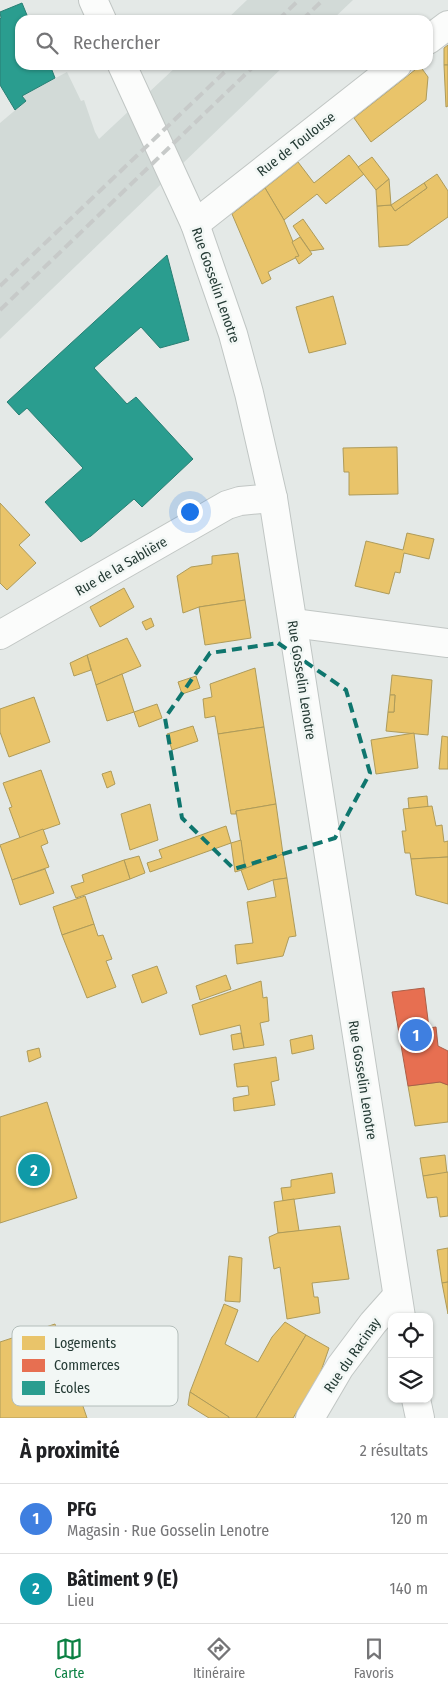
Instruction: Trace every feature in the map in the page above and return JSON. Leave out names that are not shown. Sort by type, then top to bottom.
[{"type":"main road","points":[[93,0],[100,15]]},
{"type":"main road","points":[[433,36],[448,24]]},
{"type":"main road","name":"Rue Gosselin Lenotre","points":[[124,70],[195,224],[233,334],[249,393],[273,498],[399,1306]]},
{"type":"main road","name":"Rue de Toulouse","points":[[195,224],[391,70]]},
{"type":"main road","name":"Rue de la Sablière","points":[[0,636],[227,505],[240,501],[273,498]]},
{"type":"main road","points":[[293,623],[448,643]]},
{"type":"main road","name":"Rue du Racinay","points":[[310,1418],[340,1367],[373,1323],[399,1306]]},
{"type":"main road","points":[[417,1403],[420,1418]]},
{"type":"highlighted area","points":[[278,643],[346,690],[370,773],[335,838],[234,869],[182,818],[165,718],[210,653]]},
{"type":"shaded area","points":[[247,0],[353,0],[337,15],[231,15]]},
{"type":"shaded area","points":[[173,70],[280,70],[0,339],[0,123],[26,101],[22,96],[67,72],[81,101],[84,100],[99,139]]},
{"type":"building: Logements","points":[[448,45],[448,65],[444,65],[444,48]]},
{"type":"building: Logements","points":[[444,65],[448,65],[448,106],[446,107]]},
{"type":"building: Logements","points":[[415,70],[423,70],[428,77],[426,100],[371,142],[354,118]]},
{"type":"building: Logements","points":[[349,155],[364,174],[326,204],[317,194],[284,220],[265,188],[298,162],[314,183]]},
{"type":"building: Logements","points":[[372,157],[389,179],[376,190],[358,167]]},
{"type":"building: Logements","points":[[437,174],[448,191],[448,217],[408,245],[379,247],[377,206],[391,205],[395,211],[427,188],[424,183]]},
{"type":"building: Logements","points":[[389,179],[391,205],[377,206],[376,190]]},
{"type":"building: Logements","points":[[424,183],[427,188],[395,211],[391,205]]},
{"type":"building: Logements","points":[[265,188],[284,220],[299,256],[268,272],[271,279],[262,284],[232,214]]},
{"type":"building: Logements","points":[[303,219],[324,249],[310,251],[293,226]]},
{"type":"building: Logements","points":[[300,237],[312,254],[299,264],[295,257],[299,256],[292,242]]},
{"type":"building: Logements","points":[[333,296],[346,344],[309,353],[296,307]]},
{"type":"building: Logements","points":[[397,447],[398,494],[349,495],[349,472],[344,472],[343,448]]},
{"type":"building: Logements","points":[[0,503],[30,535],[19,545],[36,563],[7,590],[0,583]]},
{"type":"building: Logements","points":[[407,533],[434,539],[429,559],[404,553],[400,573],[395,572],[389,594],[355,586],[366,541],[403,550]]},
{"type":"building: Logements","points":[[238,553],[245,600],[199,607],[183,613],[177,576],[191,567],[212,564],[212,556]]},
{"type":"building: Logements","points":[[124,588],[134,607],[100,627],[90,607]]},
{"type":"building: Logements","points":[[245,600],[251,638],[205,645],[199,607]]},
{"type":"building: Logements","points":[[151,618],[154,626],[146,630],[142,622]]},
{"type":"building: Logements","points":[[127,638],[141,666],[96,685],[87,655]]},
{"type":"building: Logements","points":[[87,655],[91,670],[74,676],[70,663]]},
{"type":"building: Logements","points":[[255,668],[264,727],[218,734],[215,716],[205,718],[203,699],[212,697],[210,684]]},
{"type":"building: Logements","points":[[122,674],[134,712],[107,721],[96,685]]},
{"type":"building: Logements","points":[[392,675],[432,680],[428,735],[386,731],[388,712],[394,712],[395,695],[390,695]]},
{"type":"building: Logements","points":[[196,676],[200,688],[182,694],[178,682]]},
{"type":"building: Logements","points":[[390,695],[395,695],[394,712],[388,712]]},
{"type":"building: Logements","points":[[34,697],[50,742],[9,757],[0,732],[0,709]]},
{"type":"building: Logements","points":[[157,704],[162,718],[139,727],[134,712]]},
{"type":"building: Logements","points":[[193,726],[198,741],[172,750],[167,734]]},
{"type":"building: Logements","points":[[264,727],[276,804],[236,811],[236,814],[231,814],[218,734]]},
{"type":"building: Logements","points":[[414,733],[418,768],[376,774],[371,740]]},
{"type":"building: Logements","points":[[442,736],[448,737],[448,769],[439,769]]},
{"type":"building: Logements","points":[[41,770],[60,824],[20,838],[9,808],[12,807],[3,783]]},
{"type":"building: Logements","points":[[111,771],[115,784],[107,788],[102,774]]},
{"type":"building: Logements","points":[[427,796],[428,807],[409,809],[408,798]]},
{"type":"building: Logements","points":[[150,804],[158,840],[130,850],[121,814]]},
{"type":"building: Logements","points":[[276,804],[283,854],[245,869],[236,811]]},
{"type":"building: Logements","points":[[432,806],[436,826],[442,825],[444,842],[448,841],[448,857],[411,859],[410,853],[405,853],[402,831],[406,831],[403,809]]},
{"type":"building: Logements","points":[[226,826],[231,843],[150,872],[147,863],[162,858],[159,850]]},
{"type":"building: Logements","points":[[43,829],[48,843],[41,846],[49,867],[12,880],[0,845]]},
{"type":"building: Logements","points":[[241,840],[245,869],[235,872],[231,843]]},
{"type":"building: Logements","points":[[283,854],[287,878],[273,880],[248,890],[241,870]]},
{"type":"building: Logements","points":[[139,856],[145,873],[130,879],[124,860]]},
{"type":"building: Logements","points":[[448,857],[448,904],[416,895],[411,859]]},
{"type":"building: Logements","points":[[124,860],[130,879],[76,898],[71,886],[84,882],[82,875]]},
{"type":"building: Logements","points":[[45,869],[54,893],[20,905],[12,880]]},
{"type":"building: Logements","points":[[287,878],[296,936],[289,937],[283,956],[237,964],[235,945],[253,943],[247,902],[276,897],[273,880]]},
{"type":"building: Logements","points":[[85,896],[94,924],[62,935],[53,907]]},
{"type":"building: Logements","points":[[94,924],[98,936],[103,935],[112,959],[106,961],[116,987],[87,998],[62,935]]},
{"type":"building: Logements","points":[[157,966],[167,993],[142,1003],[132,975]]},
{"type":"building: Logements","points":[[226,975],[231,989],[200,1000],[196,986]]},
{"type":"building: Logements","points":[[261,981],[263,998],[267,997],[269,1021],[260,1023],[264,1045],[244,1048],[240,1025],[200,1035],[192,1005]]},
{"type":"building: Logements","points":[[241,1033],[244,1048],[233,1050],[231,1035]]},
{"type":"building: Logements","points":[[312,1035],[314,1049],[292,1054],[290,1040]]},
{"type":"building: Logements","points":[[39,1048],[41,1057],[29,1062],[27,1051]]},
{"type":"building: Logements","points":[[276,1057],[279,1080],[271,1082],[275,1105],[234,1111],[233,1098],[249,1095],[248,1086],[237,1087],[234,1064]]},
{"type":"building: Logements","points":[[440,1082],[448,1085],[448,1122],[415,1126],[408,1086]]},
{"type":"building: Logements","points":[[47,1102],[77,1198],[0,1223],[0,1117]]},
{"type":"building: Logements","points":[[445,1155],[447,1173],[423,1176],[420,1158]]},
{"type":"building: Logements","points":[[448,1172],[448,1216],[440,1217],[437,1197],[427,1198],[423,1176]]},
{"type":"building: Logements","points":[[332,1173],[335,1193],[283,1201],[281,1188],[291,1187],[291,1180]]},
{"type":"building: Logements","points":[[294,1199],[299,1231],[278,1233],[274,1202]]},
{"type":"building: Logements","points":[[340,1226],[349,1279],[312,1283],[314,1297],[318,1297],[320,1313],[287,1319],[280,1267],[274,1269],[269,1237],[278,1233]]},
{"type":"building: Logements","points":[[448,1248],[448,1282],[442,1283],[437,1250]]},
{"type":"building: Logements","points":[[229,1256],[242,1258],[240,1302],[225,1301]]},
{"type":"building: Logements","points":[[448,1282],[448,1314],[442,1283]]},
{"type":"building: Logements","points":[[224,1304],[238,1310],[225,1344],[258,1362],[272,1337],[285,1322],[306,1335],[256,1418],[230,1418],[190,1392]]},
{"type":"building: Logements","points":[[306,1335],[329,1348],[320,1374],[293,1418],[256,1418]]},
{"type":"building: Logements","points":[[12,1338],[12,1406],[83,1406],[87,1418],[0,1418],[0,1342]]},
{"type":"building: Logements","points":[[190,1392],[229,1417],[209,1418],[188,1405]]},
{"type":"building: Commerces","points":[[424,988],[429,1028],[436,1027],[438,1046],[448,1051],[448,1085],[440,1082],[408,1086],[392,992]]},
{"type":"building: Écoles","points":[[22,3],[27,15],[15,15],[15,70],[52,70],[55,78],[22,96],[26,101],[15,110],[0,85],[0,12]]},
{"type":"building: Écoles","points":[[167,255],[189,340],[160,348],[141,327],[94,368],[127,404],[136,397],[193,459],[142,507],[134,499],[91,536],[81,542],[45,502],[83,468],[27,408],[19,415],[7,402]]},
{"type":"railway","points":[[283,15],[299,0]]},
{"type":"railway","points":[[307,15],[323,0]]},
{"type":"railway","points":[[0,286],[227,70]]},
{"type":"railway","points":[[0,310],[250,70]]},
{"type":"place","name":"PFG","points":[[416,1035]]},
{"type":"place","name":"Bâtiment 9 (E)","points":[[34,1170]]}]
